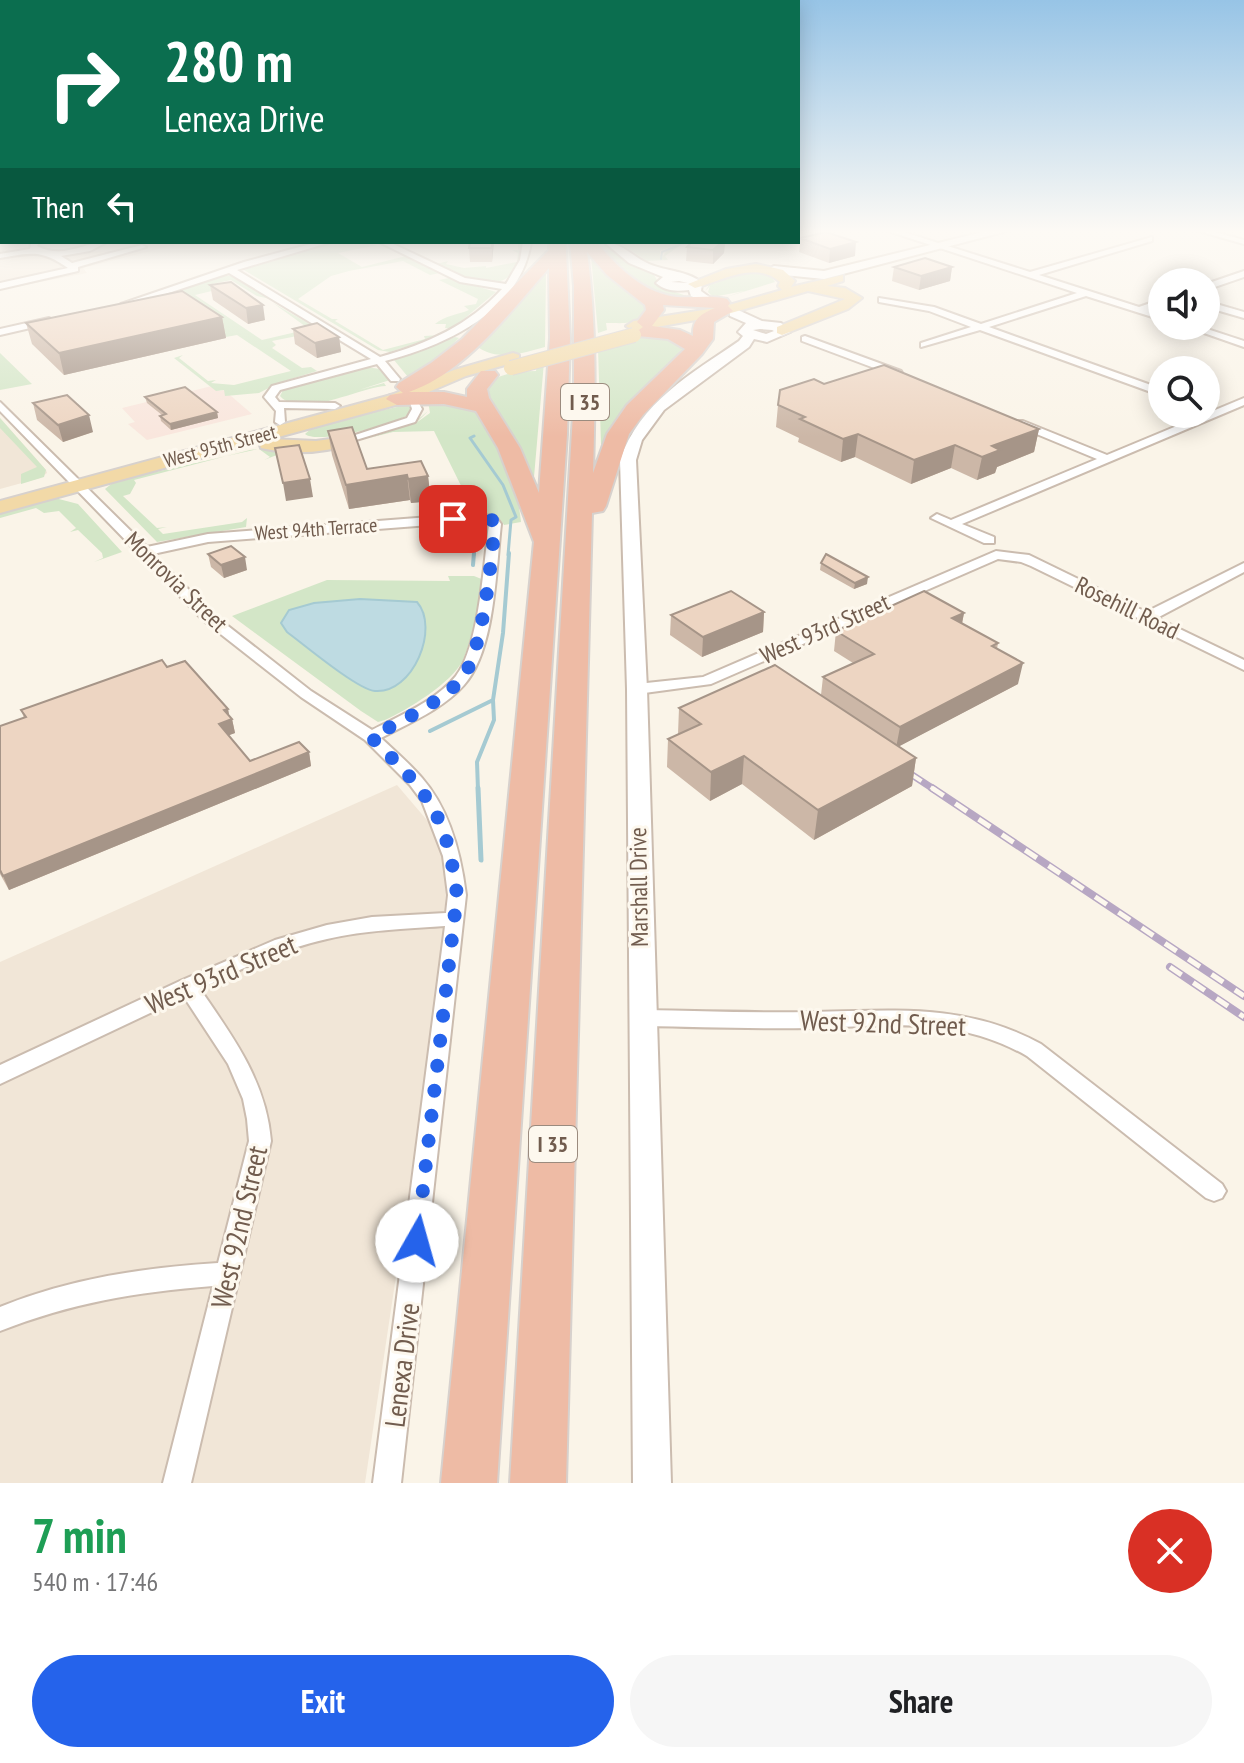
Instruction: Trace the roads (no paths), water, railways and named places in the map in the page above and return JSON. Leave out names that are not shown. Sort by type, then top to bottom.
[{"type":"highway","points":[[403,392],[432,374],[466,345],[511,299]]},
{"type":"highway","name":"I 35","points":[[469,1483],[560,370],[562,299]]},
{"type":"highway","name":"I 35","points":[[538,1483],[585,397],[583,299]]},
{"type":"highway","points":[[649,299],[655,307],[640,329],[680,336],[689,341],[695,350]]},
{"type":"highway","points":[[664,299],[719,307]]},
{"type":"highway","points":[[578,563],[605,466],[618,434],[635,410],[695,350],[703,339],[705,321],[719,307]]},
{"type":"highway","points":[[466,345],[479,357],[511,362]]},
{"type":"highway","points":[[488,375],[477,389],[478,398],[509,448],[546,542]]},
{"type":"highway","points":[[403,392],[484,407]]},
{"type":"main road","name":"West 95th Street","points":[[0,496],[129,472],[285,417],[403,392],[749,299]]},
{"type":"main road","points":[[755,332],[807,318],[855,299]]},
{"type":"main road","points":[[782,330],[807,318]]},
{"type":"main road","name":"West 95th Street","points":[[439,382],[488,375],[511,362]]},
{"type":"main road","name":"West 95th Street","points":[[0,507],[74,481],[285,417],[403,392]]},
{"type":"main road","points":[[285,417],[299,442],[346,440]]},
{"type":"main road","points":[[129,472],[153,470],[262,444],[303,449],[346,440]]},
{"type":"street","points":[[119,306],[140,299]]},
{"type":"street","points":[[279,299],[379,360],[417,409],[411,420],[346,440]]},
{"type":"street","points":[[285,417],[269,397],[276,388],[416,350],[454,335],[494,299]]},
{"type":"street","points":[[706,299],[719,307]]},
{"type":"street","points":[[707,299],[755,332]]},
{"type":"street","points":[[924,345],[1067,299]]},
{"type":"street","points":[[1105,299],[1148,313]]},
{"type":"street","points":[[882,300],[931,309],[1148,388]]},
{"type":"street","points":[[1138,310],[1148,307]]},
{"type":"street","points":[[1220,308],[1244,315]]},
{"type":"street","points":[[0,332],[60,319]]},
{"type":"street","name":"Marshall Drive","points":[[652,1483],[637,689],[628,511],[631,446],[638,431],[662,404],[755,332],[778,336],[782,330]]},
{"type":"street","points":[[1220,336],[1244,344]]},
{"type":"street","points":[[805,339],[902,375]]},
{"type":"street","points":[[1220,408],[1244,401]]},
{"type":"street","name":"Monrovia Street","points":[[0,405],[186,598],[250,652],[371,737]]},
{"type":"street","points":[[1004,417],[1107,459]]},
{"type":"street","points":[[954,523],[1174,428]]},
{"type":"street","name":"West 94th Terrace","points":[[143,552],[208,538],[469,518],[491,519],[495,524],[487,583],[477,646],[468,668],[461,680],[421,710],[371,737]]},
{"type":"street","points":[[937,518],[989,540]]},
{"type":"street","name":"West 93rd Street","points":[[637,689],[706,681],[985,558],[1009,555]]},
{"type":"street","name":"Rosehill Road","points":[[1009,555],[1036,563],[1244,666]]},
{"type":"street","points":[[1146,618],[1244,567]]},
{"type":"street","name":"Lenexa Drive","points":[[371,737],[416,781],[430,800],[444,830],[457,895],[387,1483]]},
{"type":"street","name":"West 93rd Street","points":[[0,1075],[187,986],[282,945],[327,932],[372,924],[455,919]]},
{"type":"street","name":"West 92nd Street","points":[[177,1483],[257,1163],[259,1111],[250,1085],[187,986]]},
{"type":"street","name":"West 92nd Street","points":[[643,1018],[938,1019],[989,1027],[1013,1035],[1034,1050],[1214,1191]]},
{"type":"street","points":[[0,1319],[80,1289],[134,1280],[230,1273]]},
{"type":"water","points":[[360,599],[417,602],[423,613],[424,642],[419,657],[401,682],[389,689],[375,691],[356,683],[287,632],[281,623],[289,610],[314,603]]},
{"type":"waterway","points":[[474,436],[470,438],[503,485],[516,517],[511,520],[508,555]]},
{"type":"waterway","points":[[474,555],[476,536],[484,532]]},
{"type":"waterway","points":[[473,565],[474,553]]},
{"type":"waterway","points":[[493,700],[503,633],[509,553]]},
{"type":"waterway","points":[[430,731],[493,700]]},
{"type":"waterway","points":[[478,790],[477,762],[494,720],[493,700]]},
{"type":"waterway","points":[[478,788],[481,860]]},
{"type":"railway","points":[[894,763],[935,790]]},
{"type":"railway","points":[[935,790],[1244,996]]},
{"type":"railway","points":[[1170,967],[1244,1017]]}]
